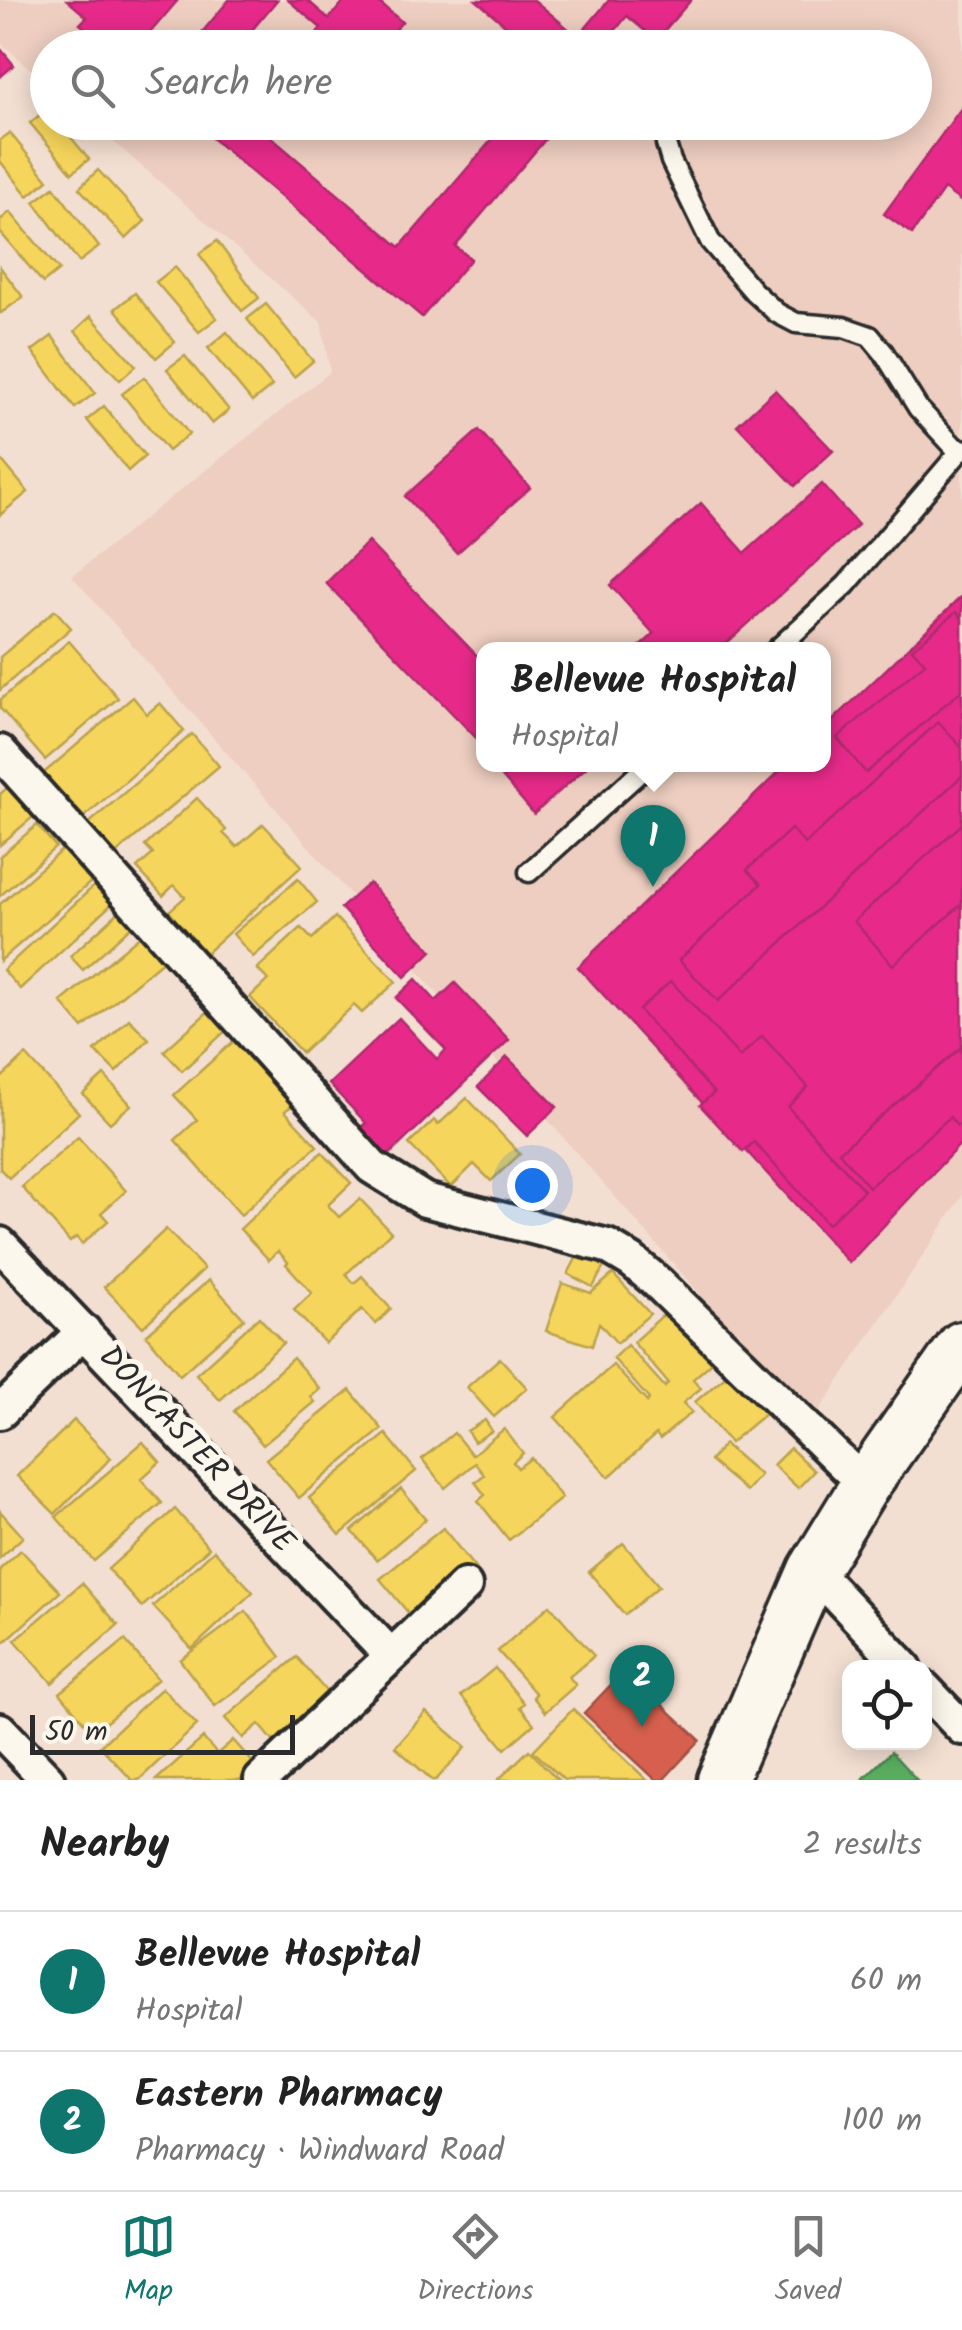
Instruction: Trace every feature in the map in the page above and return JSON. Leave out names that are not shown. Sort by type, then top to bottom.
[{"type":"main road","points":[[722,1780],[813,1570],[865,1485],[962,1346]]},
{"type":"street","points":[[0,752],[372,1167],[424,1200],[608,1246],[632,1261],[865,1485]]},
{"type":"street","name":"DONCASTER DRIVE","points":[[0,1244],[391,1656]]},
{"type":"street","points":[[0,1412],[84,1331]]},
{"type":"street","points":[[813,1570],[897,1660]]},
{"type":"street","points":[[260,1780],[465,1586]]},
{"type":"street","points":[[932,1696],[962,1728]]},
{"type":"street","points":[[0,1730],[48,1780]]},
{"type":"lane","points":[[666,140],[671,162],[710,242],[754,292],[777,313],[796,323],[844,326],[870,336],[918,408],[961,450],[846,586],[785,642]]},
{"type":"lane","points":[[529,872],[639,772]]},
{"type":"shaded area","points":[[0,0],[962,0],[962,1197],[812,1422],[72,576],[330,372],[321,322],[112,140],[932,140],[932,30],[30,30],[30,69],[0,42]]},
{"type":"building: Homes","points":[[10,133],[48,180],[28,196],[0,161],[0,140]]},
{"type":"building: Homes","points":[[44,140],[73,140],[89,159],[72,173]]},
{"type":"building: Homes","points":[[98,170],[145,221],[126,239],[79,188]]},
{"type":"building: Homes","points":[[54,187],[99,247],[79,262],[34,202]]},
{"type":"building: Homes","points":[[10,212],[59,270],[43,283],[0,232],[0,220]]},
{"type":"building: Homes","points":[[217,241],[259,298],[242,311],[199,254]]},
{"type":"building: Homes","points":[[0,267],[23,297],[1,313],[0,312]]},
{"type":"building: Homes","points":[[175,267],[217,318],[199,332],[156,282]]},
{"type":"building: Homes","points":[[135,293],[175,342],[156,358],[115,309]]},
{"type":"building: Homes","points":[[266,304],[313,361],[294,377],[247,319]]},
{"type":"building: Homes","points":[[91,316],[136,366],[120,380],[75,331]]},
{"type":"building: Homes","points":[[227,332],[272,386],[252,402],[208,348]]},
{"type":"building: Homes","points":[[52,336],[95,393],[75,408],[32,351]]},
{"type":"building: Homes","points":[[185,356],[229,410],[212,424],[167,369]]},
{"type":"building: Homes","points":[[144,377],[189,434],[168,451],[122,394]]},
{"type":"building: Homes","points":[[104,406],[145,456],[128,471],[87,420]]},
{"type":"building: Homes","points":[[0,458],[28,492],[0,515]]},
{"type":"building: Homes","points":[[55,610],[71,628],[0,690],[0,657]]},
{"type":"building: Homes","points":[[69,641],[118,698],[45,760],[0,708],[0,700]]},
{"type":"building: Homes","points":[[133,697],[147,714],[160,703],[184,731],[84,817],[66,797],[59,803],[38,778]]},
{"type":"building: Homes","points":[[192,734],[219,766],[112,857],[86,826]]},
{"type":"building: Homes","points":[[9,786],[34,816],[0,845],[0,794]]},
{"type":"building: Homes","points":[[197,798],[237,847],[263,824],[302,866],[206,953],[168,912],[185,897],[174,885],[163,896],[137,868],[153,854],[145,846]]},
{"type":"building: Homes","points":[[37,825],[56,847],[0,896],[0,856]]},
{"type":"building: Homes","points":[[64,848],[92,881],[0,961],[0,904]]},
{"type":"building: Homes","points":[[298,879],[317,902],[253,957],[233,934]]},
{"type":"building: Homes","points":[[95,885],[113,903],[20,989],[3,970]]},
{"type":"building: Homes","points":[[121,910],[134,924],[83,970],[70,956]]},
{"type":"building: Homes","points":[[335,917],[396,982],[362,1013],[354,1005],[302,1053],[250,997],[268,980],[257,969],[301,928],[312,939]]},
{"type":"building: Homes","points":[[143,933],[165,959],[83,1028],[61,1002]]},
{"type":"building: Homes","points":[[213,1007],[230,1027],[182,1071],[164,1051]]},
{"type":"building: Homes","points":[[129,1019],[149,1039],[116,1072],[95,1051]]},
{"type":"building: Homes","points":[[236,1039],[295,1103],[285,1111],[317,1146],[241,1215],[175,1140],[197,1120],[174,1095]]},
{"type":"building: Homes","points":[[26,1055],[79,1113],[9,1178],[0,1169],[0,1079]]},
{"type":"building: Homes","points":[[104,1075],[131,1105],[110,1123],[83,1094]]},
{"type":"building: Homes","points":[[467,1098],[520,1154],[491,1181],[474,1164],[451,1187],[409,1144],[434,1120],[438,1125]]},
{"type":"building: Homes","points":[[78,1137],[126,1191],[101,1213],[108,1221],[82,1244],[76,1237],[70,1242],[22,1187]]},
{"type":"building: Homes","points":[[322,1152],[351,1183],[328,1205],[339,1217],[360,1199],[391,1232],[346,1274],[354,1283],[362,1276],[391,1309],[376,1324],[362,1309],[325,1343],[294,1310],[312,1293],[278,1251],[269,1260],[240,1229]]},
{"type":"building: Homes","points":[[166,1229],[204,1269],[143,1327],[104,1287]]},
{"type":"building: Homes","points":[[582,1247],[607,1261],[593,1287],[568,1274]]},
{"type":"building: Homes","points":[[613,1274],[650,1314],[617,1343],[599,1323],[592,1346],[546,1331],[562,1283],[591,1293]]},
{"type":"building: Homes","points":[[209,1280],[244,1319],[180,1375],[146,1335]]},
{"type":"building: Homes","points":[[672,1307],[717,1358],[693,1379],[701,1388],[683,1403],[692,1412],[660,1439],[656,1434],[609,1477],[555,1417],[613,1365],[647,1402],[649,1399],[613,1358],[627,1345],[665,1387],[668,1383],[633,1342]]},
{"type":"building: Homes","points":[[259,1317],[283,1343],[220,1400],[196,1374]]},
{"type":"building: Homes","points":[[293,1358],[320,1389],[311,1397],[315,1402],[263,1445],[234,1411]]},
{"type":"building: Homes","points":[[500,1358],[527,1388],[494,1417],[467,1387]]},
{"type":"building: Homes","points":[[730,1372],[766,1413],[730,1443],[695,1402]]},
{"type":"building: Homes","points":[[350,1390],[382,1429],[299,1498],[266,1459]]},
{"type":"building: Homes","points":[[74,1420],[111,1458],[55,1514],[17,1476]]},
{"type":"building: Homes","points":[[485,1420],[492,1431],[474,1442],[467,1431]]},
{"type":"building: Homes","points":[[504,1429],[523,1453],[513,1462],[518,1468],[531,1458],[562,1498],[509,1540],[478,1501],[485,1495],[475,1482],[484,1475],[475,1463],[445,1488],[422,1459],[454,1433],[472,1455]]},
{"type":"building: Homes","points":[[386,1434],[416,1471],[340,1535],[309,1498]]},
{"type":"building: Homes","points":[[143,1442],[160,1462],[141,1479],[162,1503],[94,1561],[56,1517]]},
{"type":"building: Homes","points":[[724,1444],[760,1475],[746,1491],[710,1461]]},
{"type":"building: Homes","points":[[790,1448],[814,1471],[798,1488],[773,1465]]},
{"type":"building: Homes","points":[[401,1489],[426,1519],[377,1560],[352,1531]]},
{"type":"building: Homes","points":[[175,1509],[209,1548],[142,1607],[108,1569]]},
{"type":"building: Homes","points":[[0,1511],[23,1537],[0,1558]]},
{"type":"building: Homes","points":[[443,1528],[478,1572],[416,1622],[380,1579]]},
{"type":"building: Homes","points":[[623,1543],[659,1586],[625,1615],[589,1572]]},
{"type":"building: Homes","points":[[21,1550],[60,1592],[0,1646],[0,1569]]},
{"type":"building: Homes","points":[[214,1550],[253,1592],[192,1649],[153,1606]]},
{"type":"building: Homes","points":[[82,1583],[118,1625],[52,1683],[15,1640]]},
{"type":"building: Homes","points":[[550,1605],[594,1656],[569,1677],[576,1685],[545,1712],[533,1697],[536,1694],[498,1651]]},
{"type":"building: Homes","points":[[246,1611],[281,1657],[215,1706],[180,1660]]},
{"type":"building: Homes","points":[[125,1640],[158,1679],[93,1733],[60,1693]]},
{"type":"building: Homes","points":[[297,1657],[330,1696],[275,1743],[259,1724],[243,1738],[225,1718]]},
{"type":"building: Homes","points":[[495,1668],[524,1703],[520,1707],[534,1724],[505,1749],[461,1696]]},
{"type":"building: Homes","points":[[162,1688],[197,1725],[139,1780],[132,1780],[100,1746]]},
{"type":"building: Homes","points":[[573,1709],[647,1780],[564,1780],[533,1751]]},
{"type":"building: Homes","points":[[426,1712],[466,1747],[436,1780],[395,1747]]},
{"type":"building: Homes","points":[[203,1738],[217,1754],[233,1740],[256,1766],[240,1780],[156,1780]]},
{"type":"building: Homes","points":[[529,1750],[558,1780],[498,1780]]},
{"type":"building: Shops","points":[[625,1670],[700,1740],[663,1780],[656,1780],[584,1713]]},
{"type":"building: Health","points":[[67,0],[178,0],[152,30],[87,30],[80,24],[87,17]]},
{"type":"building: Health","points":[[229,0],[277,0],[252,30],[204,30]]},
{"type":"building: Health","points":[[288,0],[307,0],[329,19],[345,0],[376,0],[402,22],[395,30],[321,28]]},
{"type":"building: Health","points":[[476,0],[534,0],[570,30],[511,30]]},
{"type":"building: Health","points":[[609,0],[691,0],[665,30],[644,30],[627,16],[616,30],[584,30]]},
{"type":"building: Health","points":[[0,48],[14,65],[0,77]]},
{"type":"building: Health","points":[[962,107],[962,202],[944,189],[912,234],[884,214]]},
{"type":"building: Health","points":[[214,140],[274,140],[400,247],[492,140],[545,140],[455,246],[471,259],[422,317]]},
{"type":"building: Health","points":[[775,390],[833,451],[795,486],[737,425]]},
{"type":"building: Health","points":[[479,430],[530,488],[457,553],[405,496]]},
{"type":"building: Health","points":[[822,484],[858,525],[728,642],[645,642],[654,634],[610,585],[701,503],[745,553]]},
{"type":"building: Health","points":[[368,542],[476,655],[476,738],[326,583]]},
{"type":"building: Health","points":[[962,596],[962,1142],[849,1263],[578,967],[779,772],[831,772],[831,722]]},
{"type":"building: Health","points":[[956,612],[962,619],[962,690],[866,773],[837,738],[925,663],[912,649]]},
{"type":"building: Health","points":[[938,722],[962,748],[962,776],[718,1001],[679,960],[761,884],[747,870],[791,829],[805,844]]},
{"type":"building: Health","points":[[498,772],[581,772],[534,814]]},
{"type":"building: Health","points":[[962,824],[962,904],[893,965],[854,921]]},
{"type":"building: Health","points":[[369,883],[432,951],[405,977],[341,908]]},
{"type":"building: Health","points":[[416,979],[436,1001],[455,983],[509,1040],[388,1156],[361,1127],[366,1123],[329,1084],[399,1018],[437,1059],[446,1050],[396,998]]},
{"type":"building: Health","points":[[671,981],[740,1057],[762,1036],[808,1087],[788,1107],[864,1190],[828,1224],[754,1142],[743,1152],[700,1105],[714,1093],[639,1010]]},
{"type":"building: Health","points":[[962,1047],[962,1122],[957,1126],[950,1117],[869,1187],[839,1152]]},
{"type":"building: Health","points":[[507,1057],[557,1107],[527,1136],[478,1087]]},
{"type":"building: Public","points":[[891,1752],[917,1780],[862,1780]]},
{"type":"place","name":"Bellevue Hospital","points":[[653,887]]},
{"type":"place","name":"Eastern Pharmacy","points":[[642,1727]]}]
